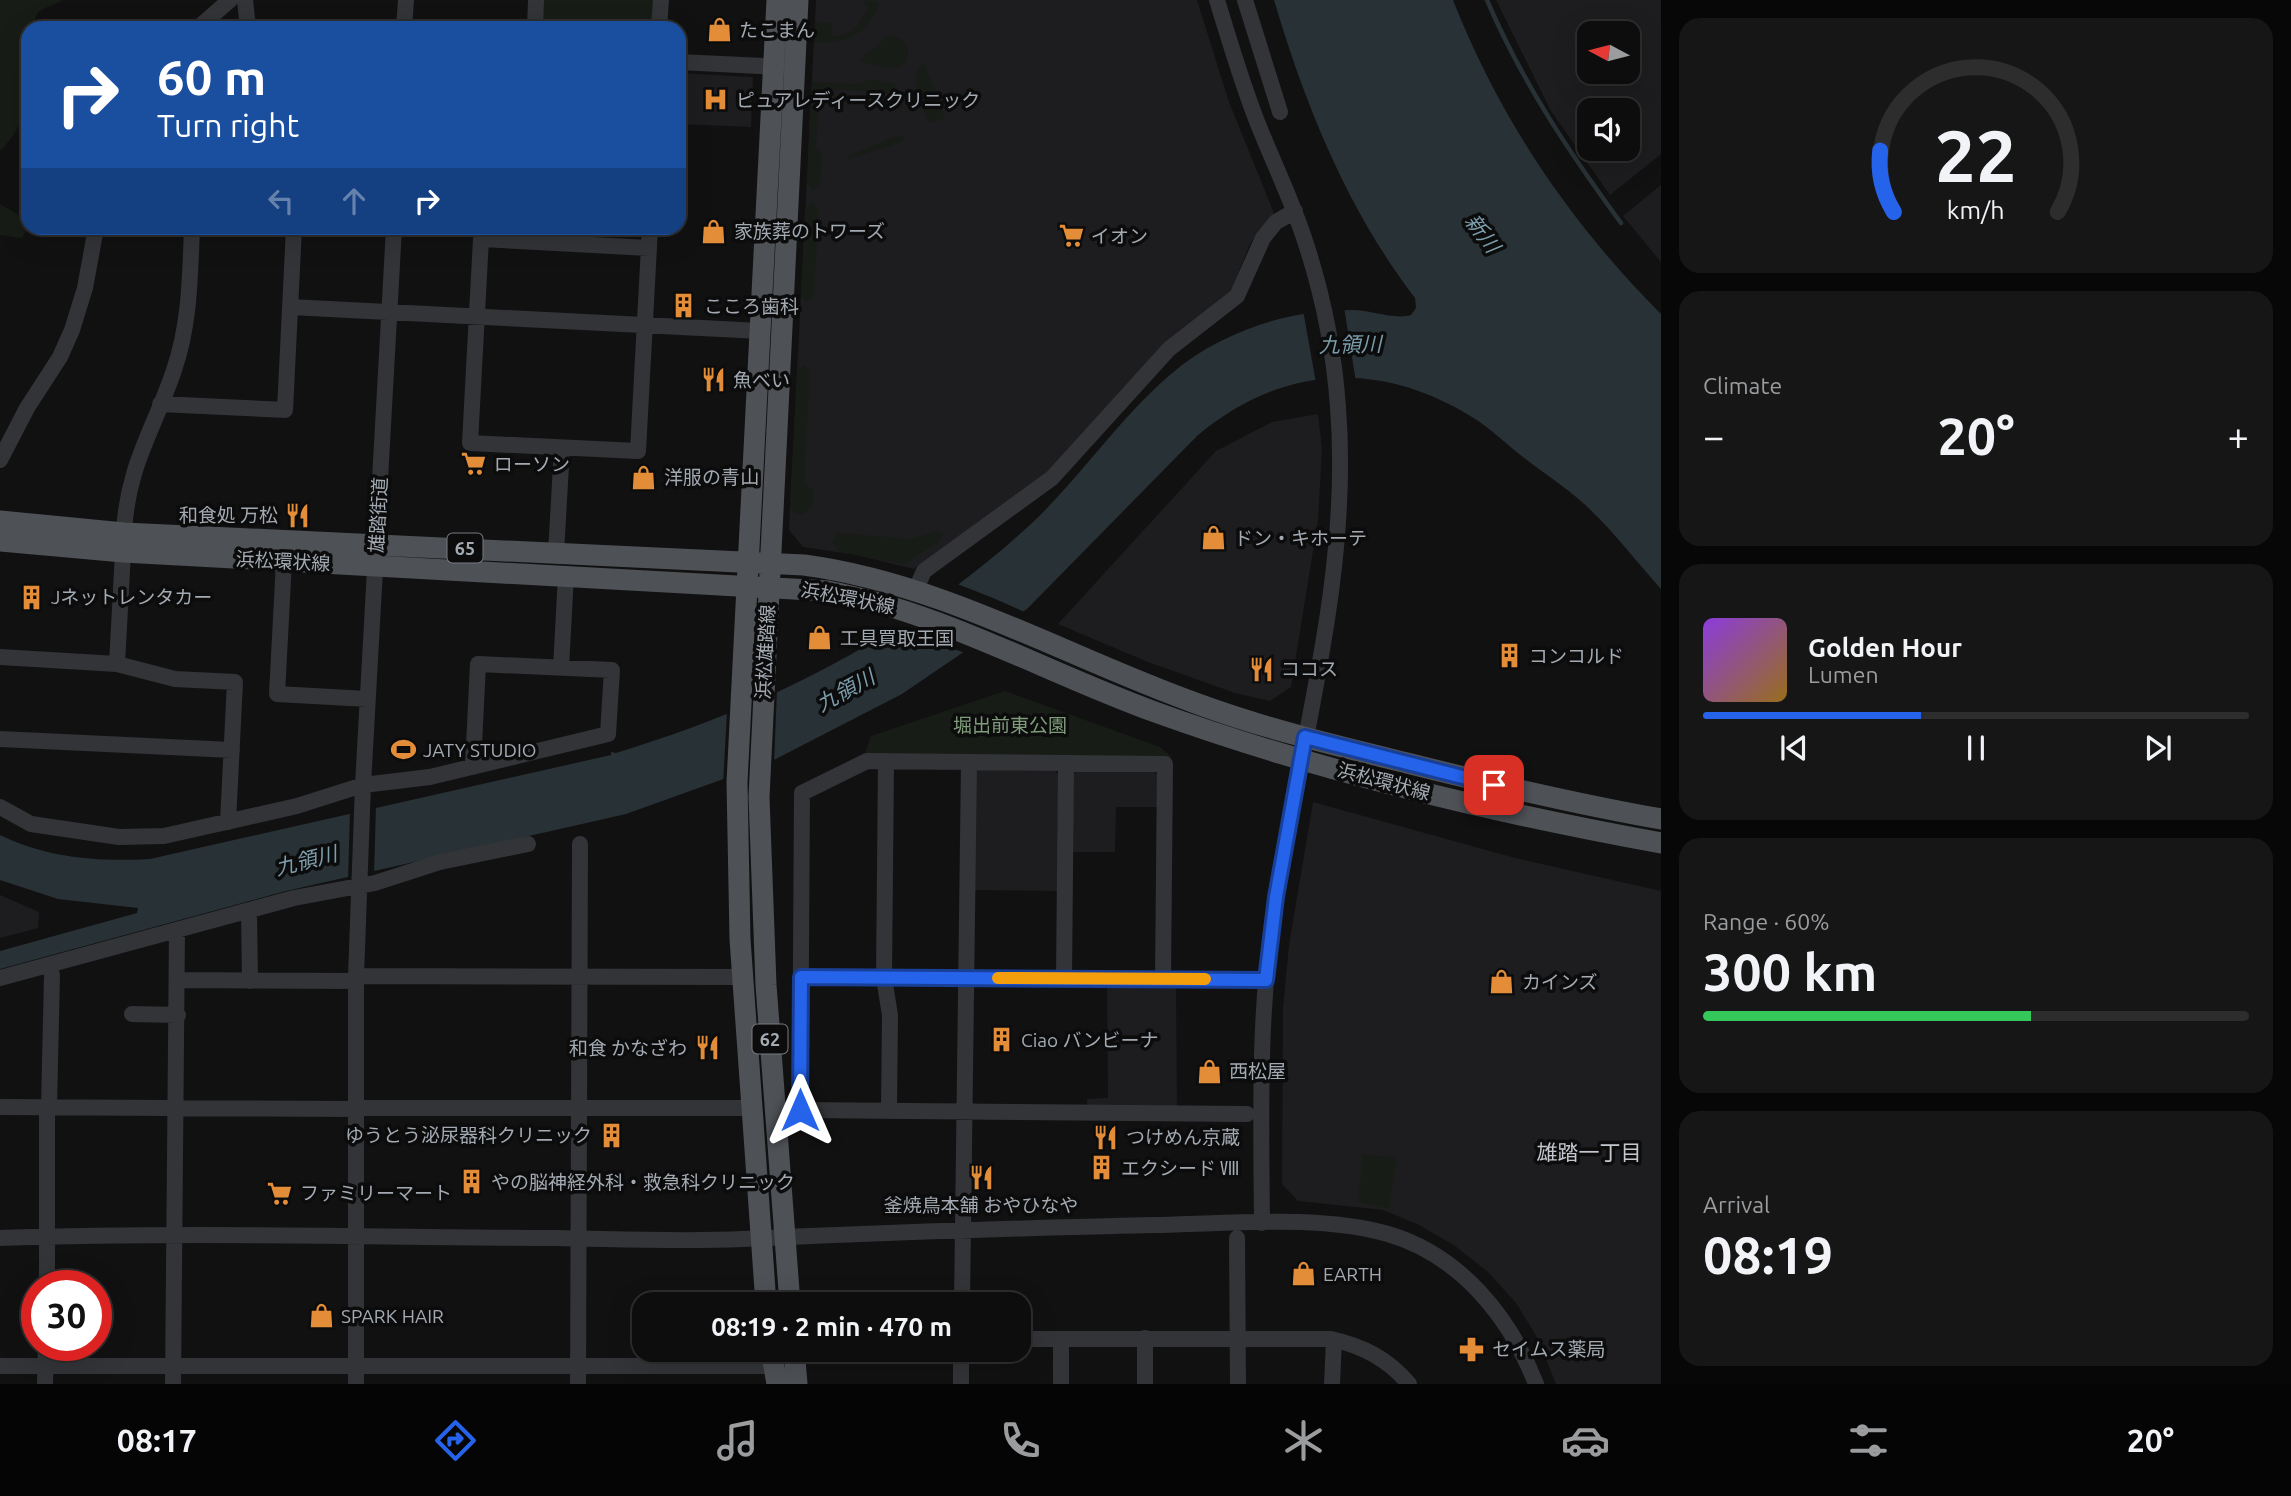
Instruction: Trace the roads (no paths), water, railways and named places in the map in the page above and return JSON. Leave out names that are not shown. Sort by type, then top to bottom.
[{"type":"main road","name":"浜松雄踏線","points":[[777,0],[784,68],[770,563],[759,773],[764,941],[789,1292]]},
{"type":"main road","name":"浜松雄踏線","points":[[765,1292],[743,977],[737,782],[760,331],[784,68],[798,0]]},
{"type":"main road","name":"浜松環状線","points":[[0,521],[123,542],[284,561],[828,591],[905,610],[1124,700],[1303,748],[1476,805],[1661,843]]},
{"type":"main road","name":"浜松環状線","points":[[0,541],[377,543],[770,563],[854,573],[921,591],[1303,748],[1661,820]]},
{"type":"main road","points":[[795,1362],[797,1384]]},
{"type":"street","points":[[206,21],[230,0]]},
{"type":"street","points":[[245,0],[247,21]]},
{"type":"street","points":[[404,21],[406,0]]},
{"type":"street","points":[[535,21],[536,0]]},
{"type":"street","points":[[660,21],[661,0]]},
{"type":"street","points":[[1217,0],[1248,96],[1295,211],[1321,297],[1336,387],[1340,463],[1337,538],[1276,897],[1266,980],[1261,1064],[1262,1223]]},
{"type":"street","points":[[1245,0],[1280,112]]},
{"type":"street","points":[[686,62],[784,68]]},
{"type":"street","points":[[921,591],[924,571],[1052,478],[1169,349],[1237,296],[1263,238],[1276,222],[1295,211]]},
{"type":"street","points":[[0,460],[27,408],[60,357],[72,330],[85,288],[95,235]]},
{"type":"street","points":[[117,664],[123,542],[134,466],[174,370],[184,330],[191,235]]},
{"type":"street","points":[[160,404],[285,410],[294,235]]},
{"type":"street","name":"雄踏街道","points":[[356,1376],[356,979],[359,885],[394,235]]},
{"type":"street","points":[[517,235],[481,239],[470,443],[638,452],[650,235]]},
{"type":"street","points":[[535,235],[649,248]]},
{"type":"street","points":[[290,307],[760,331]]},
{"type":"street","points":[[556,552],[562,448]]},
{"type":"street","points":[[284,561],[277,694],[368,699]]},
{"type":"street","points":[[561,668],[566,575]]},
{"type":"street","points":[[0,657],[117,664],[175,679],[235,682],[229,822]]},
{"type":"street","points":[[0,807],[31,824],[119,837],[164,836],[229,822],[297,806],[363,785],[430,776],[473,766],[608,734],[611,670],[478,664],[473,766]]},
{"type":"street","points":[[0,739],[232,750]]},
{"type":"street","points":[[1163,979],[1165,764],[867,761],[802,793],[800,1110],[1247,1114]]},
{"type":"street","points":[[886,761],[884,978],[890,1015],[889,1111]]},
{"type":"street","points":[[962,1292],[969,762]]},
{"type":"street","points":[[1064,978],[1066,763]]},
{"type":"street","points":[[0,978],[294,898],[359,885],[440,862],[528,844]]},
{"type":"street","points":[[578,1376],[580,844]]},
{"type":"street","points":[[249,910],[250,981]]},
{"type":"street","points":[[173,1384],[177,930]]},
{"type":"street","points":[[47,1270],[52,975],[49,965]]},
{"type":"street","points":[[178,980],[743,977]]},
{"type":"street","points":[[801,977],[1266,980]]},
{"type":"street","points":[[132,1014],[178,1014]]},
{"type":"street","points":[[0,1107],[752,1108]]},
{"type":"street","points":[[0,1238],[761,1238],[963,1228],[1262,1223],[1376,1231],[1427,1252],[1460,1274],[1488,1300],[1511,1332],[1536,1384]]},
{"type":"street","points":[[1237,1238],[1238,1384]]},
{"type":"street","points":[[1145,1338],[1145,1384]]},
{"type":"street","points":[[1031,1339],[1334,1340],[1370,1352],[1392,1367],[1409,1384]]},
{"type":"street","points":[[1061,1339],[1061,1384]]},
{"type":"street","points":[[1332,1384],[1334,1340]]},
{"type":"street","points":[[46,1361],[46,1384]]},
{"type":"street","points":[[961,1362],[961,1384]]},
{"type":"street","points":[[0,1366],[173,1367],[356,1376],[578,1376],[774,1366]]},
{"type":"water","points":[[1274,0],[1453,0],[1493,86],[1540,168],[1597,243],[1661,314],[1661,589],[1593,512],[1472,417],[1437,398],[1402,386],[1366,379],[1331,378],[1296,383],[1262,395],[1229,412],[1197,436],[1027,609],[902,694],[768,763],[626,814],[286,891],[0,969],[0,951],[137,913],[138,908],[58,899],[0,880],[0,835],[36,849],[73,857],[150,859],[611,755],[611,752],[616,753],[730,713],[837,662],[889,632],[986,563],[1055,500],[1144,399],[1194,357],[1221,341],[1269,322],[1318,312],[1360,310],[1397,316],[1411,315],[1416,308],[1415,298],[1369,230],[1331,156],[1300,79]]},
{"type":"waterway","points":[[1487,0],[1531,88],[1583,170],[1621,223]]},
{"type":"place","name":"たこまん","points":[[719,30]]},
{"type":"place","name":"ピュアレディースクリニック","points":[[716,100]]},
{"type":"place","name":"家族葬のトワーズ","points":[[714,231]]},
{"type":"place","name":"イオン","points":[[1071,236]]},
{"type":"place","name":"こころ歯科","points":[[684,306]]},
{"type":"place","name":"魚べい","points":[[713,380]]},
{"type":"place","name":"ローソン","points":[[474,464]]},
{"type":"place","name":"洋服の青山","points":[[644,477]]},
{"type":"place","name":"和食処 万松","points":[[298,515]]},
{"type":"place","name":"ドン・キホーテ","points":[[1214,538]]},
{"type":"place","name":"Jネットレンタカー","points":[[31,597]]},
{"type":"place","name":"工具買取王国","points":[[820,638]]},
{"type":"place","name":"コンコルド","points":[[1509,656]]},
{"type":"place","name":"ココス","points":[[1261,669]]},
{"type":"place","name":"JATY STUDIO","points":[[403,750]]},
{"type":"place","name":"カインズ","points":[[1502,982]]},
{"type":"place","name":"Ciao バンビーナ","points":[[1001,1040]]},
{"type":"place","name":"和食 かなざわ","points":[[707,1048]]},
{"type":"place","name":"西松屋","points":[[1209,1071]]},
{"type":"place","name":"ゆうとう泌尿器科クリニック","points":[[612,1135]]},
{"type":"place","name":"つけめん京蔵","points":[[1106,1137]]},
{"type":"place","name":"エクシード Ⅷ","points":[[1101,1168]]},
{"type":"place","name":"釜焼鳥本舗 おやひなや","points":[[981,1177]]},
{"type":"place","name":"やの脳神経外科・救急科クリニック","points":[[471,1182]]},
{"type":"place","name":"ファミリーマート","points":[[280,1193]]},
{"type":"place","name":"EARTH","points":[[1303,1274]]},
{"type":"place","name":"SPARK HAIR","points":[[321,1316]]},
{"type":"place","name":"セイムス薬局","points":[[1472,1349]]},
{"type":"district","name":"雄踏一丁目","points":[[1589,1152]]},
{"type":"water label","name":"新川","points":[[1483,233]]},
{"type":"water label","name":"九領川","points":[[1350,344]]},
{"type":"water label","name":"九領川","points":[[845,690]]},
{"type":"water label","name":"九領川","points":[[306,860]]},
{"type":"park label","name":"堀出前東公園","points":[[1010,725]]}]
